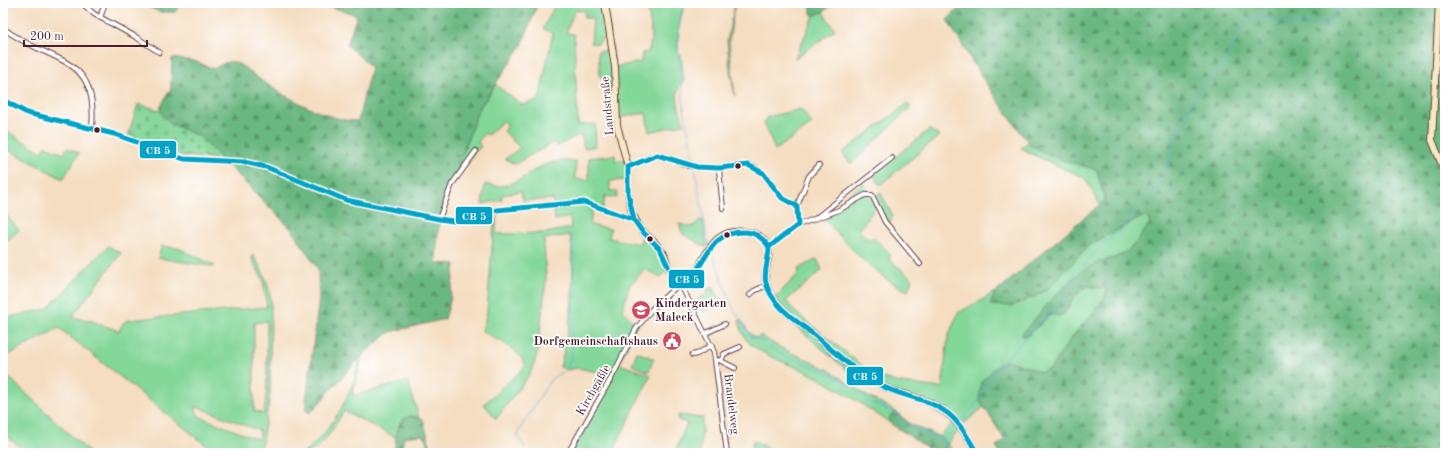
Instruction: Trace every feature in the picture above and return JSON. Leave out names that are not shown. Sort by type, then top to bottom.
[{"type":"street","points":[[82,3],[100,18],[136,37],[159,52]]},
{"type":"street","points":[[100,18],[105,3]]},
{"type":"street","name":"Landstraße","points":[[605,3],[615,67],[617,125],[628,167],[628,193],[634,220],[641,230],[660,249],[672,278],[680,283]]},
{"type":"street","points":[[1439,3],[1432,140],[1445,172]]},
{"type":"street","points":[[3,28],[23,42],[69,64],[80,71],[92,96],[92,128]]},
{"type":"street","points":[[3,100],[19,109],[38,116],[121,136],[184,159],[244,162],[266,167],[346,200],[438,219],[453,221],[497,210],[584,202],[634,220]]},
{"type":"street","points":[[438,219],[452,184],[476,151]]},
{"type":"street","points":[[628,167],[652,156],[660,155],[682,164],[719,169],[752,166],[763,174],[780,196],[797,206]]},
{"type":"street","points":[[815,219],[892,158]]},
{"type":"street","points":[[798,225],[797,206],[809,176],[819,165]]},
{"type":"street","points":[[719,169],[723,208]]},
{"type":"street","points":[[769,247],[798,225],[839,210],[861,196],[872,195],[885,222],[920,264]]},
{"type":"street","points":[[680,283],[684,282],[692,275],[714,243],[725,232],[733,230],[749,232],[764,239],[769,247],[765,270],[767,285],[790,315],[850,367],[885,387],[927,402],[946,412],[958,423],[977,453]]},
{"type":"street","name":"Brandelweg","points":[[680,283],[712,345],[716,358],[727,453]]},
{"type":"street","name":"Kirchgäßle","points":[[568,453],[614,376],[636,329],[651,310],[680,283]]},
{"type":"street","points":[[750,295],[754,291],[767,285]]},
{"type":"street","points":[[706,333],[725,324]]},
{"type":"street","points":[[1445,334],[1445,344]]},
{"type":"street","points":[[692,355],[697,354],[712,345]]},
{"type":"street","name":"Brandelweg","points":[[721,361],[724,354],[740,347]]},
{"type":"street","name":"Brandelweg","points":[[716,358],[735,368]]},
{"type":"green space","points":[[138,3],[186,3],[180,6],[175,12],[160,12]]},
{"type":"green space","points":[[317,3],[538,3],[522,45],[478,110],[458,167],[462,170],[454,181],[444,203],[439,225],[436,263],[455,264],[450,301],[445,319],[390,332],[364,353],[310,413],[305,410],[319,298],[318,269],[292,230],[200,137],[170,123],[159,110],[171,88],[172,58],[194,61],[214,69],[226,62],[237,63],[272,88],[295,101],[321,113],[346,120],[358,121],[371,67],[347,45],[357,15]]},
{"type":"green space","points":[[556,3],[605,3],[611,34],[605,36],[598,44],[591,43],[593,18],[584,18],[585,11],[575,10],[566,33],[574,34],[578,125],[595,124],[596,146],[584,148],[581,134],[557,146],[554,142],[515,164],[505,159],[520,148],[503,130],[508,126],[503,121],[488,135],[485,133],[478,142],[481,147],[476,151],[462,170],[458,167],[478,110],[496,85],[522,105],[539,100],[553,33],[543,29]]},
{"type":"green space","points":[[646,3],[685,3],[678,36],[679,56],[681,55],[684,81],[680,85],[677,96],[684,124],[649,132],[646,113],[611,119],[607,77],[600,77],[598,51],[605,51],[612,45],[615,67],[641,62],[642,53],[648,52],[651,41],[650,21]]},
{"type":"green space","points":[[735,3],[729,42],[735,96],[730,71],[727,40]]},
{"type":"green space","points":[[811,3],[834,3],[823,12],[814,15],[811,14]]},
{"type":"green space","points":[[964,3],[1445,3],[1445,453],[1000,453],[996,446],[1005,440],[979,399],[982,381],[1001,362],[1010,361],[1041,372],[1050,369],[1071,339],[1105,298],[1107,289],[1087,286],[1076,295],[1064,314],[1058,316],[1051,314],[1026,337],[1021,335],[1054,298],[1081,272],[1096,263],[1114,258],[1126,252],[1139,239],[1150,223],[1146,215],[1089,245],[1048,289],[1036,296],[1012,306],[990,305],[996,292],[1105,200],[1097,170],[1047,154],[1030,143],[1023,136],[983,79],[947,20]]},
{"type":"green space","points":[[823,12],[835,30],[795,58],[814,15]]},
{"type":"green space","points":[[138,104],[159,110],[170,123],[200,137],[222,159],[183,156],[128,136]]},
{"type":"green space","points":[[907,104],[911,107],[851,164],[842,153]]},
{"type":"green space","points":[[801,109],[812,124],[775,150],[764,123],[767,117]]},
{"type":"green space","points":[[3,129],[42,152],[46,146],[64,154],[67,148],[79,153],[63,179],[3,147]]},
{"type":"green space","points":[[930,129],[939,136],[880,185],[873,175]]},
{"type":"green space","points":[[1028,142],[1030,145],[1097,170],[1105,201],[1100,205],[1085,178],[1021,148]]},
{"type":"green space","points":[[615,155],[616,162],[625,159],[627,180],[610,181],[610,191],[617,191],[617,198],[605,196],[603,209],[593,205],[590,225],[611,229],[609,238],[639,244],[642,237],[660,255],[666,271],[660,278],[645,269],[630,285],[622,310],[637,325],[619,364],[651,375],[612,453],[570,453],[613,375],[578,368],[567,370],[560,367],[572,302],[573,268],[570,235],[544,239],[546,279],[538,351],[530,374],[496,419],[484,404],[526,366],[517,353],[507,345],[482,331],[487,312],[495,210],[497,210],[496,234],[544,233],[571,228],[570,217],[555,220],[553,199],[523,201],[521,191],[502,195],[502,200],[482,204],[485,184],[505,186],[520,180],[542,166],[554,162],[564,161],[576,161],[575,179],[589,180],[589,158]]},
{"type":"green space","points":[[863,183],[869,193],[875,196],[880,192],[893,216],[889,224],[883,216],[879,205],[874,209],[859,231],[870,240],[873,237],[891,254],[889,259],[912,279],[908,291],[884,277],[863,260],[825,219],[832,216],[831,211]]},
{"type":"green space","points":[[3,212],[19,230],[3,244]]},
{"type":"green space","points":[[1146,215],[1150,223],[1139,239],[1126,252],[1111,259],[1096,263],[1073,279],[1063,288],[1021,335],[1026,337],[1051,314],[1064,314],[1076,295],[1087,286],[1107,289],[1105,298],[1071,339],[1050,369],[1041,372],[1011,361],[979,399],[984,407],[963,424],[948,444],[940,437],[953,422],[928,407],[878,388],[850,373],[796,326],[774,304],[777,298],[776,297],[799,273],[798,269],[817,259],[822,270],[786,301],[794,311],[865,368],[882,378],[901,383],[942,388],[948,337],[958,313],[996,292],[990,304],[1048,289],[1089,245]]},
{"type":"green space","points":[[701,219],[703,222],[707,248],[683,234],[679,224],[692,227]]},
{"type":"green space","points":[[108,246],[121,253],[72,317],[92,321],[119,331],[123,323],[128,320],[267,307],[263,280],[251,257],[253,255],[265,278],[271,304],[270,395],[260,453],[216,453],[59,328],[3,358],[3,318],[47,309]],"holes":[[[267,321],[267,387],[264,414],[254,411],[254,323]],[[195,406],[260,431],[259,440],[205,419],[198,415]]]},
{"type":"green space","points":[[162,246],[178,248],[214,265],[214,267],[158,258]]},
{"type":"green space","points":[[713,287],[721,302],[702,312],[696,300],[707,294],[707,290]]},
{"type":"green space","points":[[741,320],[751,335],[758,338],[760,335],[779,347],[829,370],[867,396],[895,411],[890,417],[890,423],[850,396],[819,378],[769,356],[755,348],[747,341],[741,329],[739,321]]},
{"type":"green space","points":[[637,352],[654,359],[648,372],[632,365]]},
{"type":"green space","points":[[363,354],[352,396],[408,381],[419,418],[410,416],[399,424],[397,438],[344,411],[322,443],[310,452],[303,453],[323,434],[338,413],[345,401],[355,376],[359,363],[357,361]]},
{"type":"green space","points":[[3,372],[90,453],[27,453],[3,433]]},
{"type":"green space","points":[[895,411],[910,424],[940,437],[948,444],[945,448],[947,453],[932,453],[925,446],[890,423],[890,417]]},
{"type":"green space","points":[[678,415],[703,418],[700,453],[675,453],[687,423],[678,420]]},
{"type":"green space","points":[[410,416],[423,419],[431,449],[429,450],[425,437],[420,435],[404,437],[401,453],[394,453],[399,426],[405,418]]},
{"type":"green space","points":[[753,440],[776,453],[751,453]]},
{"type":"green space","points":[[948,444],[954,453],[947,453],[945,448]]},
{"type":"waterway","points":[[685,3],[680,23],[678,46],[684,109],[694,164]]},
{"type":"waterway","points":[[1142,205],[1152,195],[1166,170],[1183,117],[1200,86],[1225,62],[1246,20],[1263,16],[1272,21],[1291,25],[1328,25],[1335,11],[1346,8],[1354,3]]},
{"type":"waterway","points":[[695,169],[709,247]]},
{"type":"waterway","points":[[961,421],[977,403],[988,378],[1042,319],[1062,304],[1070,280],[1107,241],[1123,228],[1137,211]]},
{"type":"waterway","points":[[525,447],[518,437],[518,432],[551,379],[566,369],[572,356],[573,282],[571,236]]},
{"type":"waterway","points":[[711,251],[734,310],[752,338],[759,339],[781,354],[831,374],[855,388],[870,402],[895,413],[902,423],[943,441],[950,453]]},
{"type":"waterway","points":[[943,441],[955,426]]},
{"type":"waterway","points":[[521,453],[522,451],[524,453]]},
{"type":"transit line","points":[[3,100],[27,113],[114,134],[184,159],[244,162],[266,167],[346,200],[439,219],[453,221],[497,210],[584,202],[634,220]]},
{"type":"transit line","points":[[628,167],[657,155],[697,167],[719,168],[748,165],[763,173],[782,198],[797,206],[798,225],[769,247]]},
{"type":"transit line","points":[[628,167],[628,193],[634,220],[641,230],[660,249],[675,281],[680,283],[690,277],[721,238],[731,234],[744,232],[752,233],[758,236],[769,247],[765,274],[766,283],[773,299],[785,312],[847,363],[874,382],[939,407],[946,412],[960,425],[977,453]]},
{"type":"place","name":"Kindergarten Maleck","points":[[641,310]]},
{"type":"place","name":"Dorfgemeinschaftshaus","points":[[672,341]]}]
